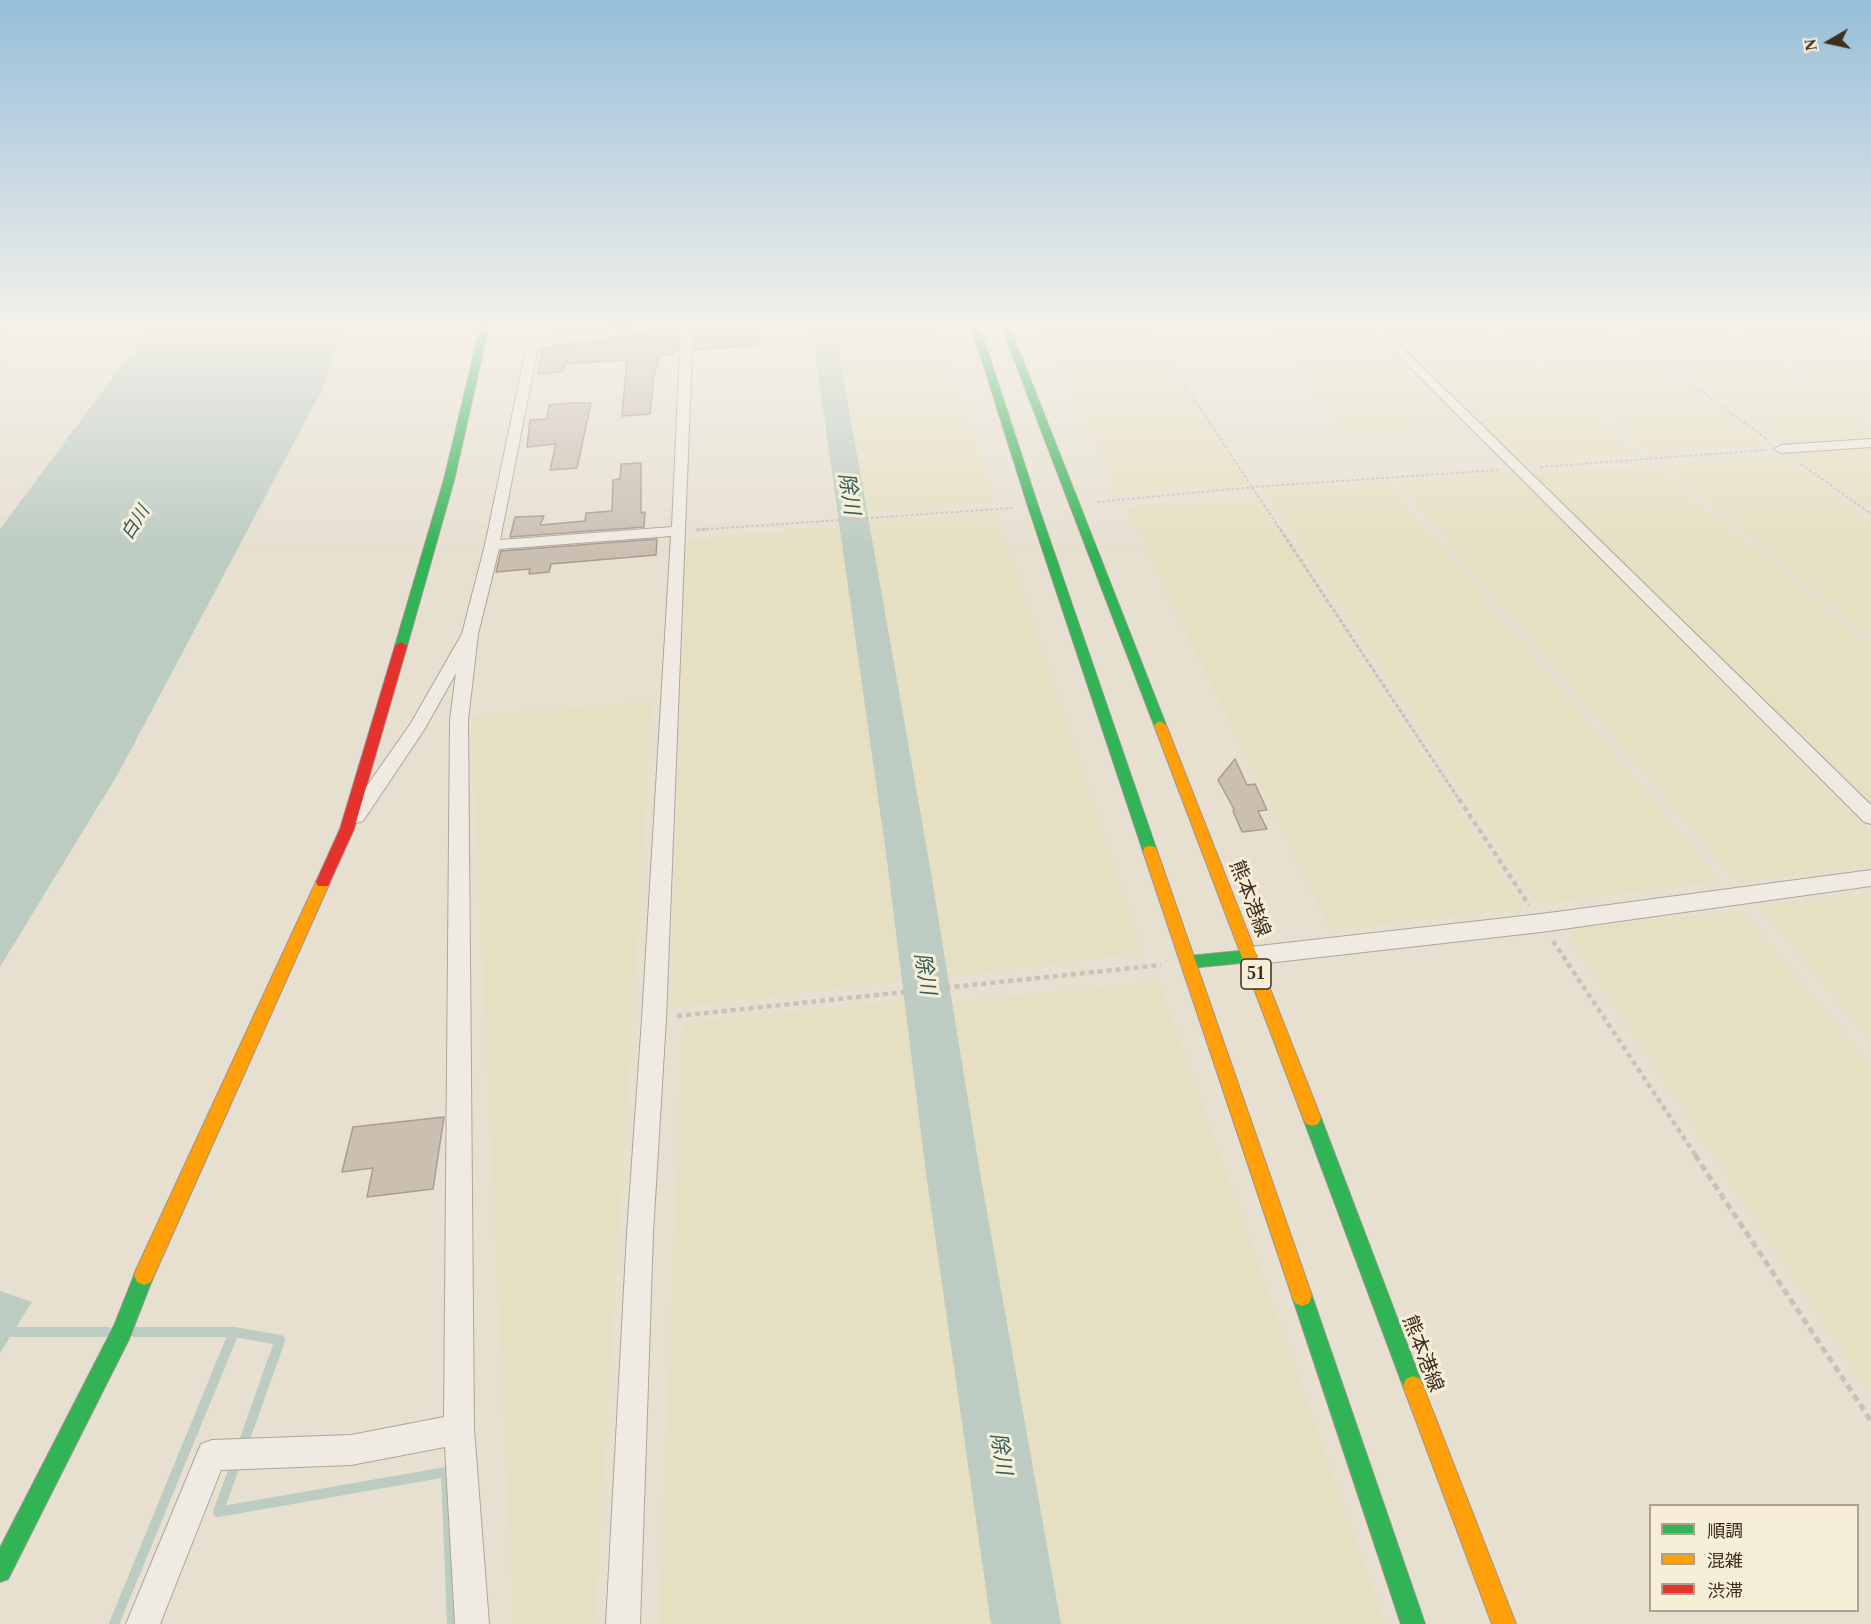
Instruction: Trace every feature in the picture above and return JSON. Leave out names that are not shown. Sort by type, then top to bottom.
[{"type":"main road","points":[[0,1571],[122,1332],[146,1269],[347,829],[449,480],[467,401]]},
{"type":"main road","points":[[1001,401],[1413,1624]]},
{"type":"main road","name":"熊本港線","points":[[1033,401],[1070,504],[1250,956],[1504,1624]]},
{"type":"main road","points":[[1189,962],[1250,956]]},
{"type":"street","points":[[472,1624],[459,1429],[459,720],[470,634],[523,401]]},
{"type":"street","points":[[622,1624],[640,1233],[654,1019],[684,401]]},
{"type":"street","points":[[1449,401],[1871,817]]},
{"type":"street","points":[[1781,449],[1871,443]]},
{"type":"street","points":[[492,545],[679,531]]},
{"type":"street","points":[[347,829],[418,726],[470,634]]},
{"type":"street","points":[[1250,956],[1541,922],[1871,878]]},
{"type":"street","points":[[143,1624],[212,1455],[351,1450],[459,1429]]},
{"type":"path","points":[[1196,401],[1871,1421]]},
{"type":"path","points":[[1715,401],[1871,514]]},
{"type":"path","points":[[1070,504],[1254,487],[1781,449]]},
{"type":"path","points":[[679,531],[1038,506]]},
{"type":"path","points":[[654,1019],[1189,962]]},
{"type":"shaded area","points":[[843,401],[961,401],[997,503],[862,514]]},
{"type":"shaded area","points":[[1074,401],[1192,401],[1247,484],[1119,495]]},
{"type":"shaded area","points":[[1322,401],[1441,401],[1467,426],[1350,435]]},
{"type":"shaded area","points":[[1459,401],[1576,401],[1640,454],[1524,463]]},
{"type":"shaded area","points":[[1586,401],[1706,401],[1768,446],[1651,454]]},
{"type":"shaded area","points":[[1726,401],[1835,401],[1871,424],[1871,436],[1785,443]]},
{"type":"shaded area","points":[[1849,401],[1871,401],[1871,415]]},
{"type":"shaded area","points":[[1871,447],[1871,511],[1789,452]]},
{"type":"shaded area","points":[[1782,456],[1871,521],[1871,638],[1661,463]]},
{"type":"shaded area","points":[[1655,465],[1871,647],[1871,805],[1532,473]]},
{"type":"shaded area","points":[[1515,472],[1871,833],[1871,866],[1738,883],[1397,481]]},
{"type":"shaded area","points":[[1387,482],[1720,881],[1537,904],[1263,490]]},
{"type":"shaded area","points":[[1257,498],[1523,908],[1331,930],[1126,507]]},
{"type":"shaded area","points":[[996,512],[1143,952],[938,978],[863,521]]},
{"type":"shaded area","points":[[842,524],[902,980],[670,1008],[687,540]]},
{"type":"shaded area","points":[[652,702],[594,1624],[514,1624],[471,716]]},
{"type":"shaded area","points":[[1871,893],[1871,1039],[1760,905]]},
{"type":"shaded area","points":[[1739,910],[1871,1067],[1871,1394],[1565,929]]},
{"type":"shaded area","points":[[1159,982],[1385,1624],[1043,1624],[946,1003]]},
{"type":"shaded area","points":[[904,1001],[999,1624],[659,1624],[683,1023]]},
{"type":"water","name":"白川","points":[[95,401],[316,401],[119,772],[0,967],[0,529]]},
{"type":"water","points":[[0,1291],[32,1302],[0,1353]]},
{"type":"building","points":[[623,401],[651,401],[650,414],[622,416]]},
{"type":"building","points":[[591,403],[577,468],[550,470],[556,444],[527,447],[530,420],[547,419],[549,405]]},
{"type":"building","points":[[641,463],[641,513],[645,512],[644,527],[510,537],[515,517],[544,516],[540,525],[585,521],[586,513],[612,511],[613,480],[620,479],[621,464]]},
{"type":"building","points":[[657,539],[656,555],[551,564],[549,572],[529,574],[530,569],[496,572],[501,551]]},
{"type":"building","points":[[1235,759],[1247,785],[1255,784],[1267,810],[1258,811],[1267,829],[1242,832],[1234,809],[1218,780]]},
{"type":"building","points":[[444,1117],[433,1189],[367,1197],[373,1168],[342,1172],[353,1127]]},
{"type":"waterway","name":"除川","points":[[834,401],[908,861],[953,1173],[1026,1624]]},
{"type":"waterway","points":[[11,1332],[108,1332]]},
{"type":"waterway","points":[[134,1332],[234,1332]]},
{"type":"waterway","points":[[114,1624],[234,1332]]},
{"type":"waterway","points":[[234,1332],[280,1340],[242,1447]]},
{"type":"waterway","points":[[236,1463],[218,1512],[446,1472],[452,1624]]},
{"type":"traffic: fast","points":[[401,646],[449,480],[467,401]]},
{"type":"traffic: fast","points":[[999,401],[1150,851]]},
{"type":"traffic: fast","points":[[1034,401],[1160,725]]},
{"type":"traffic: fast","points":[[1189,962],[1250,956]]},
{"type":"traffic: fast","points":[[1312,1118],[1413,1386]]},
{"type":"traffic: fast","points":[[0,1571],[122,1332],[144,1275]]},
{"type":"traffic: fast","points":[[1302,1296],[1413,1624]]},
{"type":"traffic: slow","points":[[1160,725],[1312,1118]]},
{"type":"traffic: slow","points":[[1150,851],[1302,1296]]},
{"type":"traffic: slow","points":[[144,1275],[323,882]]},
{"type":"traffic: slow","points":[[1413,1386],[1504,1624]]},
{"type":"traffic: jam","points":[[323,882],[347,829],[401,646]]}]
